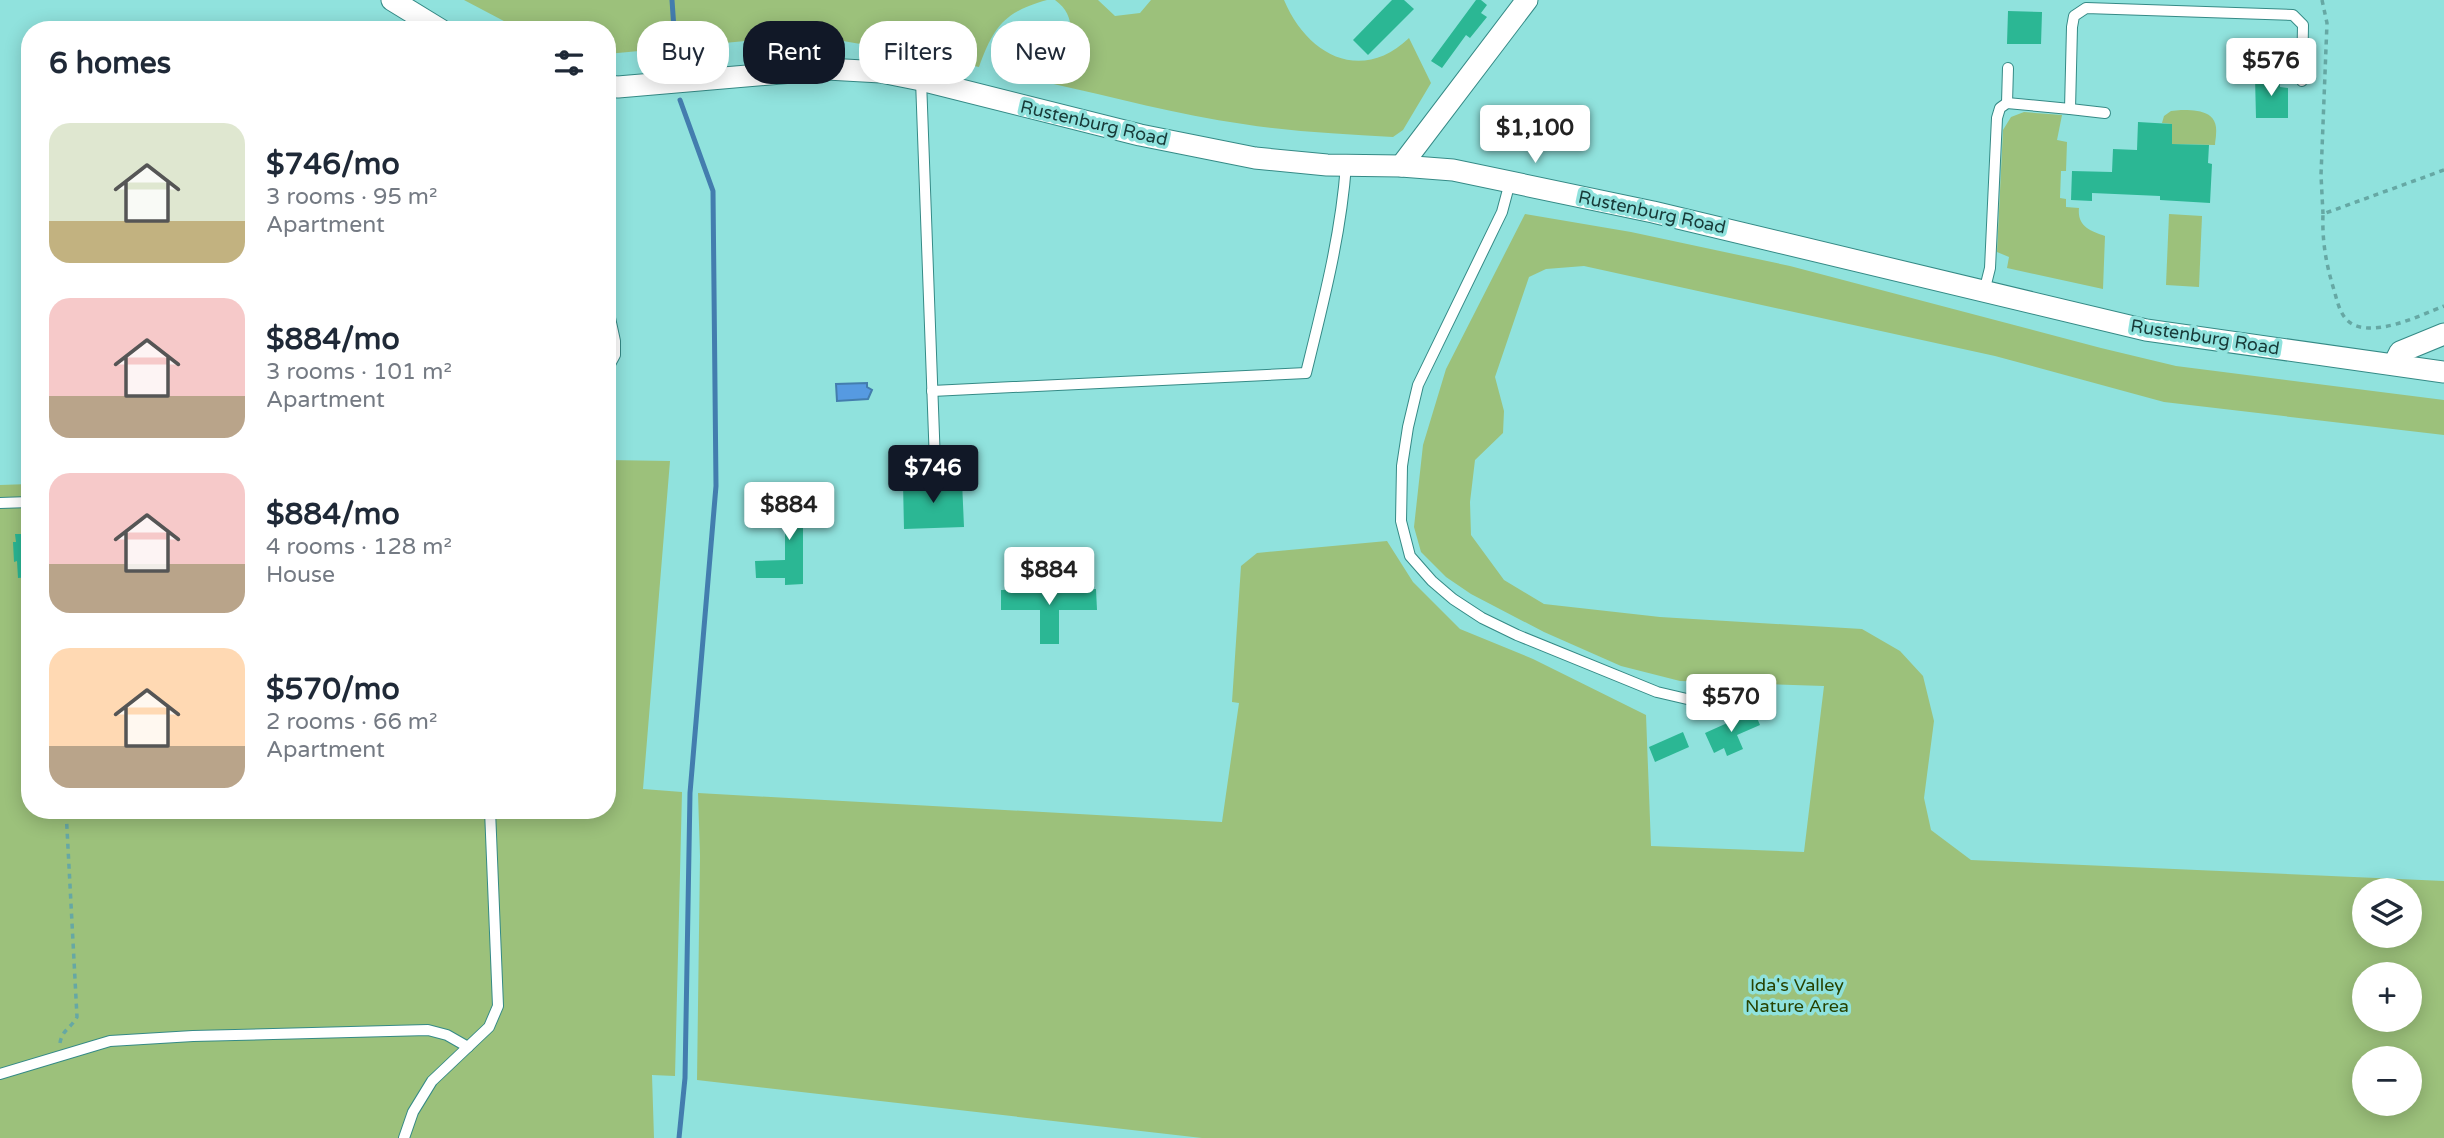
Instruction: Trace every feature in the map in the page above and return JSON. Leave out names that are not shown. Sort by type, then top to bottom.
[{"type":"street","points":[[392,0],[426,21]]},
{"type":"street","points":[[1401,166],[1527,0]]},
{"type":"street","name":"Rustenburg Road","points":[[616,87],[827,69],[859,71]]},
{"type":"street","name":"Rustenburg Road","points":[[937,84],[1140,135],[1255,158],[1453,170],[1810,248],[2146,330],[2444,372]]},
{"type":"street","points":[[2394,364],[2400,352],[2444,334]]},
{"type":"lane","points":[[2270,1],[2273,13]]},
{"type":"lane","points":[[2070,109],[2072,27],[2074,16],[2086,8],[2293,15],[2301,21],[2302,81]]},
{"type":"lane","points":[[2007,103],[2008,68]]},
{"type":"lane","points":[[921,84],[935,463]]},
{"type":"lane","points":[[1984,292],[1990,268],[1997,118],[2000,108],[2007,103],[2105,113]]},
{"type":"lane","points":[[932,391],[1306,373],[1328,286],[1346,165]]},
{"type":"lane","points":[[1510,182],[1502,212],[1418,385],[1402,466],[1401,521],[1410,556],[1432,581],[1453,599],[1482,618],[1517,635],[1657,692],[1688,699],[1741,702]]},
{"type":"lane","points":[[0,503],[21,502]]},
{"type":"lane","points":[[404,1138],[413,1112],[432,1081],[489,1027],[498,1006],[490,819]]},
{"type":"lane","points":[[0,1074],[110,1041],[193,1036],[428,1030],[447,1035],[468,1046]]},
{"type":"path","points":[[2322,0],[2328,23],[2321,175],[2322,234],[2326,263],[2340,311],[2348,322],[2367,328],[2391,326],[2444,306]]},
{"type":"path","points":[[2323,214],[2444,170]]},
{"type":"path","points":[[59,1056],[60,1039],[65,1029],[74,1023],[77,1017],[66,819]]},
{"type":"green space","points":[[464,0],[1047,0],[1020,10],[1005,21],[991,21],[991,39],[979,67],[977,21],[859,21],[859,44],[845,41],[845,21],[743,21],[743,41],[729,42],[729,21],[637,21],[637,51],[616,53],[616,21],[504,21]]},
{"type":"green space","points":[[1055,0],[1098,0],[1115,16],[1140,13],[1151,0],[1284,0],[1306,36],[1337,57],[1354,61],[1372,59],[1391,52],[1409,38],[1431,83],[1403,130],[1393,137],[1280,129],[1170,111],[1053,84],[1090,84],[1090,21],[1069,21],[1064,9]]},
{"type":"green space","points":[[2171,111],[2206,113],[2211,117],[2216,127],[2215,145],[2172,144],[2172,124],[2162,123],[2164,116]]},
{"type":"green space","points":[[2024,112],[2062,115],[2057,140],[2067,142],[2066,171],[2061,171],[2060,198],[2066,199],[2066,207],[2079,208],[2080,219],[2086,227],[2105,236],[2103,289],[2007,268],[2009,257],[1997,252],[2003,130],[2011,117]]},
{"type":"green space","name":"Ida's Valley Nature Area","points":[[1525,214],[1631,232],[1790,266],[2176,366],[2444,400],[2444,435],[2164,402],[1995,356],[1584,266],[1546,269],[1529,277],[1495,377],[1504,411],[1503,433],[1475,460],[1470,502],[1471,535],[1504,580],[1544,604],[1660,617],[1862,629],[1900,651],[1923,676],[1934,721],[1924,798],[1931,830],[1971,860],[2376,878],[2352,878],[2352,948],[2422,948],[2422,880],[2444,881],[2444,1138],[1202,1138],[697,1080],[700,856],[698,793],[1222,822],[1239,703],[1232,702],[1241,566],[1257,553],[1387,541],[1413,582],[1460,629],[1533,659],[1646,715],[1651,846],[1804,852],[1824,686],[1680,681],[1621,666],[1544,632],[1471,594],[1446,577],[1421,552],[1414,527],[1423,445],[1446,369]]},
{"type":"green space","points":[[2169,214],[2202,216],[2199,287],[2166,285]]},
{"type":"green space","points":[[616,460],[670,461],[643,789],[682,792],[675,1076],[652,1075],[654,1138],[0,1138],[0,485],[21,484],[21,819],[616,819]]},
{"type":"water","points":[[867,383],[867,387],[872,390],[868,399],[837,401],[836,384]]},
{"type":"building","points":[[1392,0],[1404,0],[1414,9],[1368,55],[1353,40]]},
{"type":"building","points":[[1476,0],[1487,5],[1481,13],[1487,17],[1470,38],[1466,35],[1442,68],[1431,61]]},
{"type":"building","points":[[2008,11],[2042,12],[2041,44],[2007,44]]},
{"type":"building","points":[[2255,77],[2280,77],[2280,87],[2288,88],[2288,118],[2256,118]]},
{"type":"building","points":[[2138,122],[2172,124],[2172,144],[2209,145],[2208,163],[2212,164],[2210,203],[2160,200],[2160,196],[2092,193],[2092,201],[2071,200],[2072,171],[2112,172],[2113,149],[2137,150]]},
{"type":"building","points":[[940,478],[940,482],[962,481],[964,527],[904,529],[903,483]]},
{"type":"building","points":[[785,484],[803,484],[803,584],[785,585],[785,578],[756,578],[755,561],[785,560]]},
{"type":"building","points":[[15,534],[21,534],[21,578],[18,578],[17,561],[14,562],[13,542],[16,542]]},
{"type":"building","points":[[1096,589],[1097,610],[1059,610],[1059,644],[1040,644],[1040,610],[1001,610],[1001,590]]},
{"type":"building","points":[[1754,711],[1760,725],[1737,735],[1743,749],[1727,756],[1724,748],[1714,753],[1705,733]]},
{"type":"building","points":[[1683,732],[1689,747],[1655,762],[1649,747]]},
{"type":"waterway","points":[[672,0],[673,21]]},
{"type":"waterway","points":[[679,1138],[685,1078],[690,793],[716,486],[713,191],[680,100]]}]
